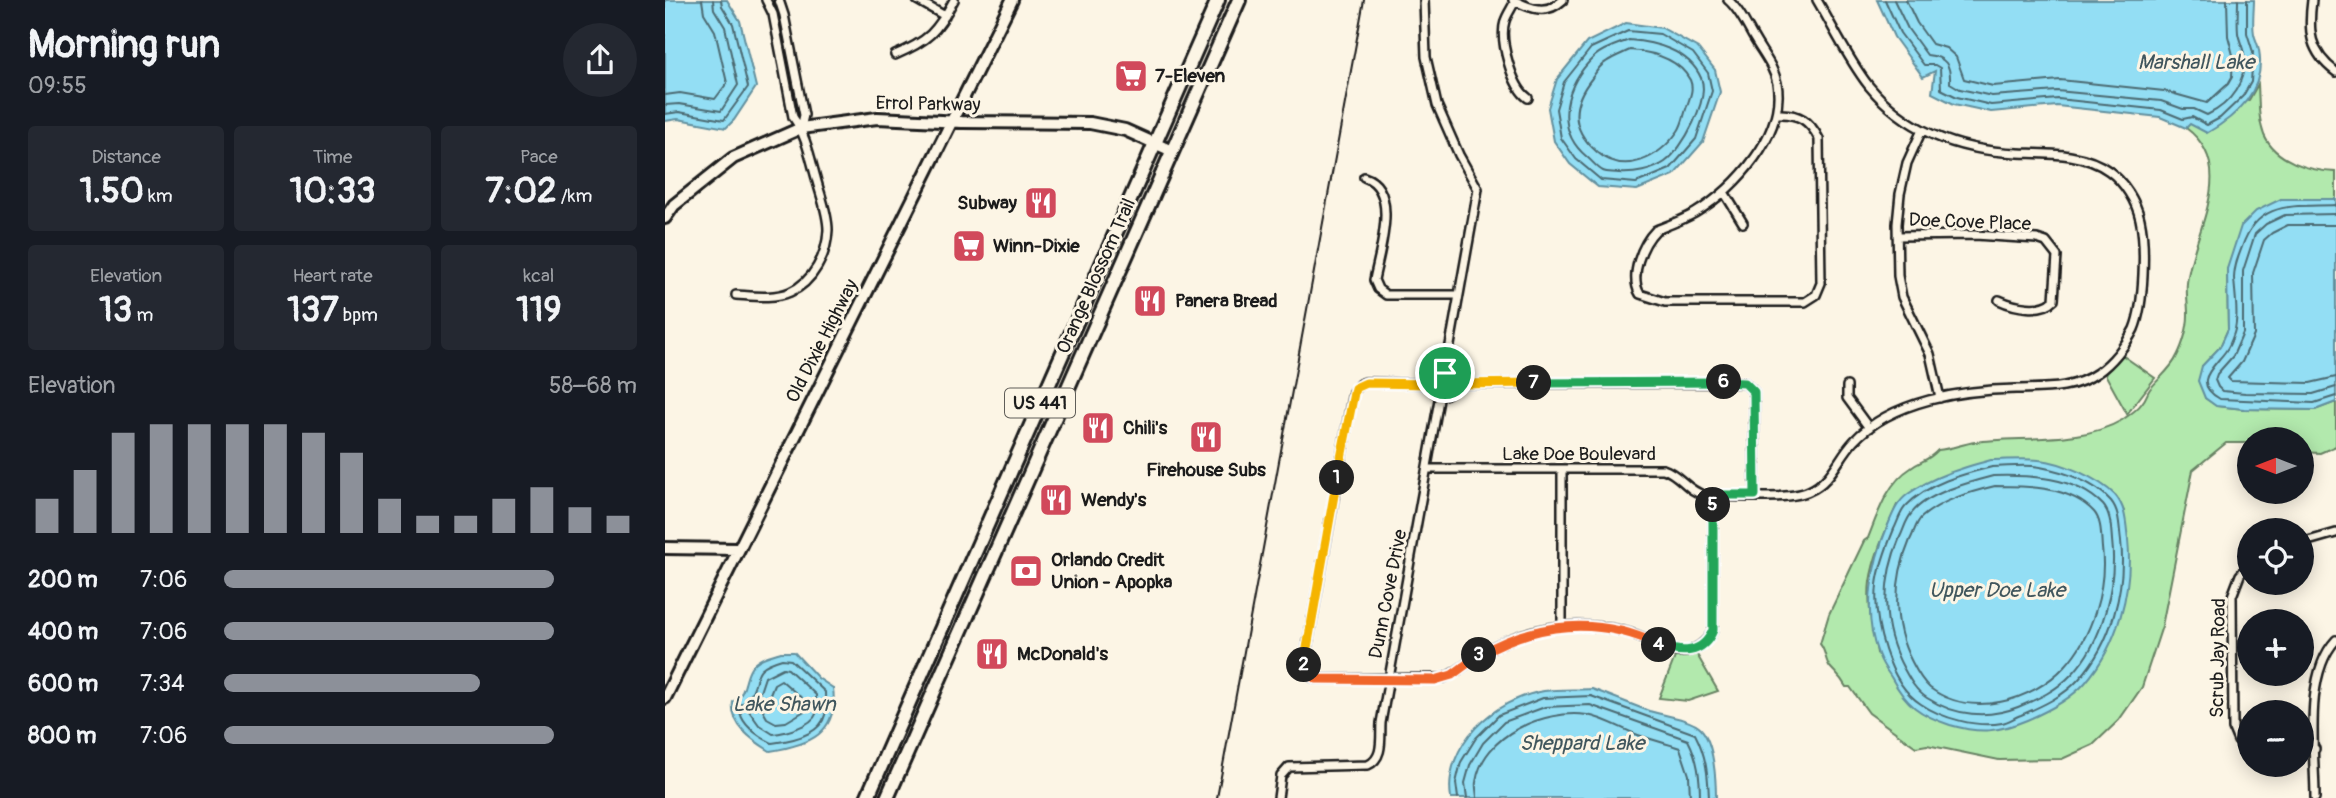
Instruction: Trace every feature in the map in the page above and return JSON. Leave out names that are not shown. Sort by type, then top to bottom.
[{"type":"main road","name":"Orange Blossom Trail","points":[[867,798],[1218,0]]},
{"type":"main road","name":"Orange Blossom Trail","points":[[887,798],[1239,0]]},
{"type":"main road","points":[[1083,307],[1082,327],[1089,339]]},
{"type":"main road","points":[[1069,337],[1077,344],[1077,368]]},
{"type":"street","points":[[736,295],[763,297],[789,292],[806,281],[819,263],[826,246],[827,218],[801,128],[793,117],[773,15],[766,0]]},
{"type":"street","points":[[779,0],[804,115],[801,128]]},
{"type":"street","points":[[917,0],[945,16]]},
{"type":"street","points":[[895,55],[915,47],[932,35],[954,0]]},
{"type":"street","name":"Old Dixie Highway","points":[[665,698],[1012,0]]},
{"type":"street","points":[[1424,0],[1426,57],[1437,105],[1459,155],[1478,189],[1445,373]]},
{"type":"street","points":[[1528,98],[1516,86],[1504,34],[1505,21],[1514,1],[1542,10],[1557,6],[1563,0]]},
{"type":"street","points":[[1728,0],[1774,73],[1778,88],[1778,114],[1770,134],[1755,156],[1724,192],[1695,213],[1656,230],[1651,235],[1638,267],[1638,291],[1648,298],[1665,302],[1805,302],[1817,295],[1821,283],[1819,139],[1804,119],[1796,115],[1778,114]]},
{"type":"street","name":"Lake Doe Boulevard","points":[[1428,468],[1663,470],[1676,475],[1694,492],[1713,495],[1800,495],[1821,485],[1850,445],[1869,428],[1914,404],[1979,390],[2061,387],[2084,381],[2098,373],[2125,344],[2134,328],[2142,287],[2140,218],[2129,192],[2111,172],[2097,163],[2077,156],[1973,149],[1937,139],[1922,130],[1897,113],[1869,86],[1817,0]]},
{"type":"street","points":[[2312,0],[2309,29],[2314,47],[2336,72]]},
{"type":"street","name":"Errol Parkway","points":[[665,218],[674,205],[733,158],[801,128],[877,118],[951,122],[1090,123],[1125,130],[1172,151]]},
{"type":"street","points":[[1922,130],[1911,152],[1903,179],[1898,212],[1899,287],[1930,354],[1940,398]]},
{"type":"street","points":[[1364,177],[1377,186],[1387,205],[1374,280],[1378,289],[1386,295],[1459,295]]},
{"type":"street","points":[[1724,192],[1743,223]]},
{"type":"street","name":"Doe Cove Place","points":[[1897,236],[1975,235],[2037,239],[2046,242],[2057,256],[2054,300],[2046,307],[2036,307],[2015,306],[1999,300]]},
{"type":"street","points":[[1445,373],[1451,377],[1453,384],[1447,393],[1440,394],[1435,392],[1431,384],[1435,375],[1445,373]]},
{"type":"street","points":[[1431,384],[1366,383],[1360,384],[1353,392],[1304,665],[1305,671],[1316,679],[1443,678],[1452,675],[1496,645],[1527,633],[1562,626],[1609,628],[1680,652],[1702,644],[1713,630],[1713,495]]},
{"type":"street","points":[[1453,384],[1745,383],[1754,392],[1755,495]]},
{"type":"street","points":[[1847,386],[1847,398],[1869,428]]},
{"type":"street","name":"Dunn Cove Drive","points":[[1277,798],[1281,776],[1289,767],[1368,765],[1375,762],[1379,755],[1388,679],[1440,394]]},
{"type":"street","points":[[1562,469],[1562,626]]},
{"type":"street","points":[[2314,539],[2336,533]]},
{"type":"street","points":[[665,548],[737,549]]},
{"type":"street","name":"Scrub Jay Road","points":[[2237,583],[2232,596],[2233,729],[2237,739]]},
{"type":"street","points":[[2315,798],[2314,692],[2319,668],[2336,640]]},
{"type":"green space","points":[[2258,84],[2264,135],[2276,152],[2305,167],[2336,172],[2336,199],[2281,199],[2227,269],[2228,329],[2220,347],[2202,366],[2205,398],[2217,406],[2315,410],[2336,402],[2336,446],[2314,453],[2314,427],[2237,427],[2237,443],[2226,443],[2193,470],[2162,626],[2142,687],[2119,720],[2093,745],[2062,759],[1999,760],[1927,745],[1916,747],[1869,713],[1850,687],[1846,687],[1830,667],[1820,644],[1829,614],[1889,490],[1915,465],[1938,450],[1975,442],[2070,436],[2106,428],[2133,412],[2175,360],[2186,330],[2187,283],[2209,202],[2211,181],[2210,162],[2202,144],[2186,128],[2189,123],[2249,100]],"holes":[[[2102,485],[2116,496],[2124,511],[1877,653],[1870,609],[1870,582],[1877,552],[1897,505]]]},
{"type":"green space","points":[[2122,355],[2155,378],[2127,414],[2105,374]]},
{"type":"green space","points":[[1696,653],[1718,691],[1688,701],[1659,698],[1675,657]]},
{"type":"water","points":[[665,0],[727,0],[740,21],[756,87],[726,128],[678,119],[665,121]]},
{"type":"water","name":"Marshall Lake","points":[[1877,0],[2254,0],[2253,30],[2260,64],[2258,77],[2254,89],[2239,109],[2207,133],[2190,124],[2186,128],[2160,117],[2057,106],[1991,112],[1954,104],[1932,93],[1935,71],[1923,77],[1894,37]]},
{"type":"water","points":[[1626,23],[1662,28],[1698,48],[1715,70],[1720,92],[1703,142],[1674,175],[1637,190],[1598,187],[1570,164],[1554,141],[1548,108],[1557,79],[1587,42]]},
{"type":"water","points":[[2281,199],[2336,199],[2336,402],[2315,410],[2216,406],[2205,398],[2198,381],[2202,366],[2220,347],[2228,329],[2227,269],[2241,226],[2256,211]]},
{"type":"water","name":"Upper Doe Lake","points":[[1991,460],[2048,461],[2079,472],[2108,489],[2119,500],[2123,510],[2129,559],[2121,616],[2106,652],[2085,683],[2066,700],[2035,717],[2007,727],[1980,731],[1939,721],[1908,702],[1878,654],[1873,638],[1870,605],[1877,555],[1892,516],[1901,501],[1938,477]]},
{"type":"water","name":"Lake Shawn","points":[[781,652],[794,652],[818,678],[833,688],[834,704],[826,727],[809,741],[770,751],[750,737],[739,725],[735,718],[733,702],[741,694],[754,665],[765,657]]},
{"type":"water","name":"Sheppard Lake","points":[[1592,689],[1649,711],[1684,720],[1701,729],[1711,752],[1716,798],[1451,798],[1455,760],[1464,743],[1490,714],[1525,696],[1544,691]]},
{"type":"railway","points":[[1217,798],[1364,0]]},
{"type":"place","name":"7-Eleven","points":[[1131,76]]},
{"type":"place","name":"Subway","points":[[1041,203]]},
{"type":"place","name":"Winn-Dixie","points":[[969,246]]},
{"type":"place","name":"Panera Bread","points":[[1150,301]]},
{"type":"place","name":"Chili's","points":[[1098,428]]},
{"type":"place","name":"Firehouse Subs","points":[[1206,437]]},
{"type":"place","name":"Wendy's","points":[[1056,500]]},
{"type":"place","name":"Orlando Credit Union - Apopka","points":[[1026,571]]},
{"type":"place","name":"McDonald's","points":[[992,654]]},
{"type":"route","points":[[1445,373],[1451,377],[1453,384],[1740,382],[1753,388],[1755,495],[1713,495],[1713,630],[1707,640],[1697,647],[1680,652],[1609,628],[1562,626],[1516,636],[1476,657],[1452,675],[1435,680],[1316,679],[1305,671],[1353,392],[1360,384],[1366,383],[1431,384],[1435,375],[1445,373]]}]
